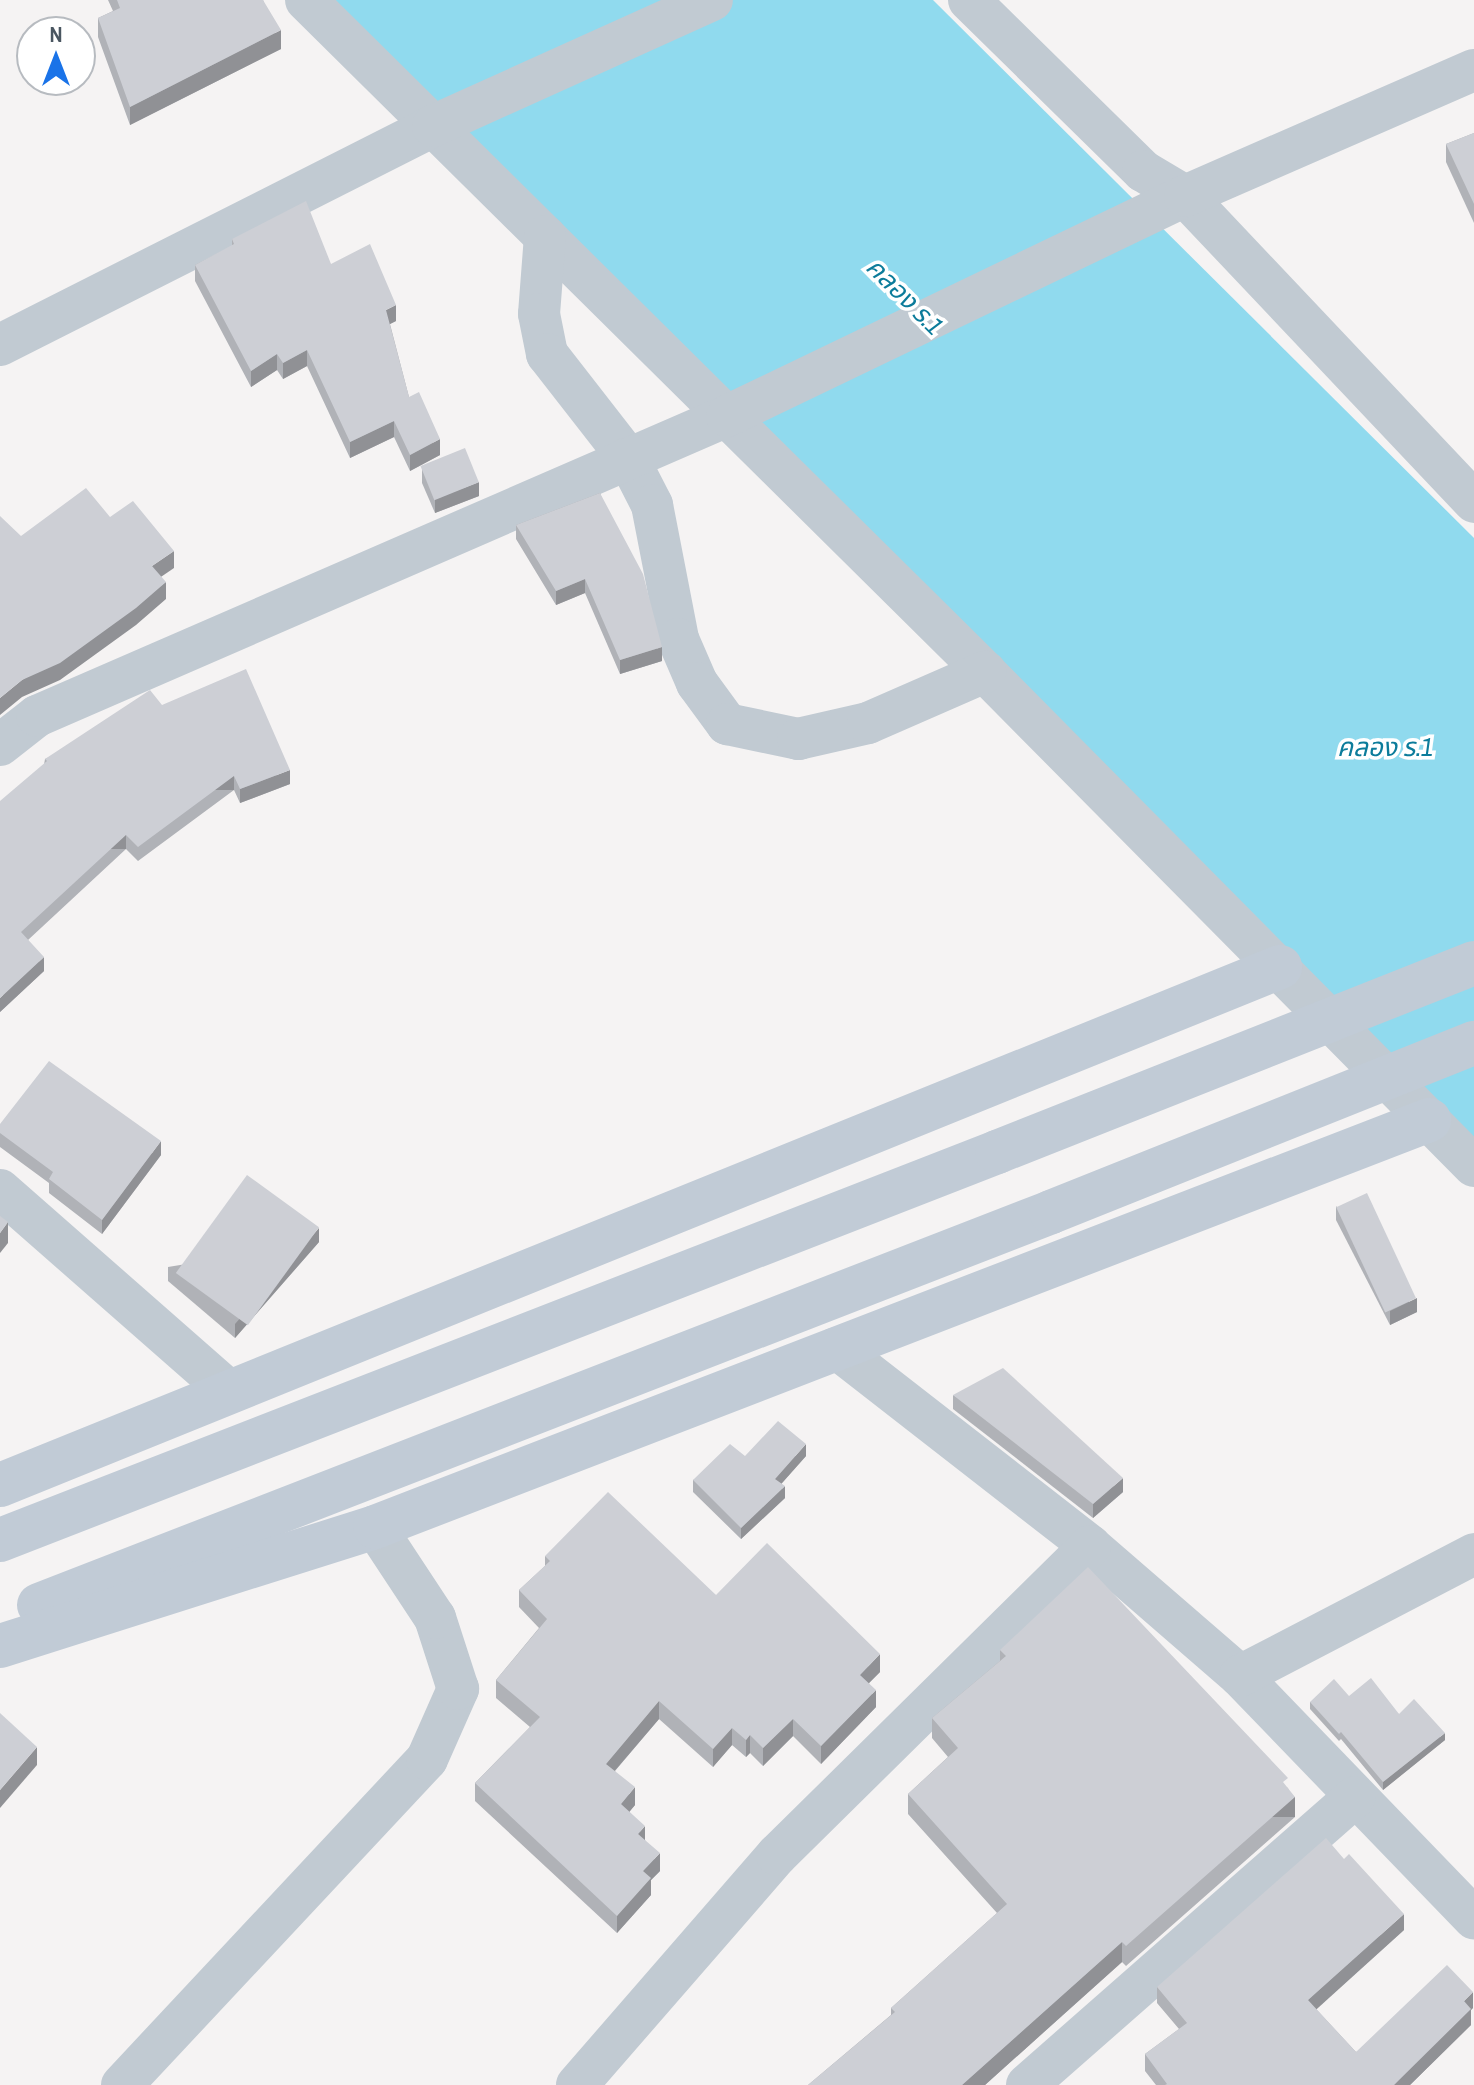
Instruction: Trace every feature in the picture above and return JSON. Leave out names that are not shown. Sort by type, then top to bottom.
[{"type":"main road","points":[[0,1540],[1474,963]]},
{"type":"main road","points":[[0,1485],[1280,967]]},
{"type":"main road","points":[[0,1620],[1051,1212],[1474,1043]]},
{"type":"main road","points":[[0,1646],[375,1527],[1429,1120]]},
{"type":"street","points":[[306,0],[985,672],[1474,1166]]},
{"type":"street","points":[[0,345],[433,126],[712,0]]},
{"type":"street","points":[[969,0],[1143,171],[1185,196],[1474,502]]},
{"type":"street","points":[[0,745],[37,716],[727,416],[1185,196],[1474,70]]},
{"type":"street","points":[[545,236],[539,314],[547,354],[628,458],[652,505],[678,639],[697,683],[727,724],[798,739],[868,723],[985,672]]},
{"type":"street","points":[[0,1190],[229,1391]]},
{"type":"street","points":[[836,1348],[1090,1546],[1240,1676],[1474,1918]]},
{"type":"street","points":[[122,2085],[427,1759],[458,1689],[435,1618],[375,1527]]},
{"type":"street","points":[[577,2085],[777,1855],[1090,1546]]},
{"type":"street","points":[[1240,1676],[1474,1554]]},
{"type":"street","points":[[1027,2085],[1355,1797]]},
{"type":"water","name":"คลอง ร.1","points":[[319,0],[933,0],[1474,538],[1474,1153]]},
{"type":"building","points":[[117,0],[263,0],[281,30],[130,107],[98,18],[120,8]]},
{"type":"building","points":[[1474,133],[1474,204],[1446,144]]},
{"type":"building","points":[[306,201],[331,264],[370,244],[396,305],[386,310],[409,397],[419,392],[440,439],[410,455],[394,421],[350,442],[307,350],[283,363],[277,354],[251,371],[195,265],[234,244],[232,239]]},
{"type":"building","points":[[465,448],[479,482],[434,500],[420,466]]},
{"type":"building","points":[[86,488],[110,517],[133,501],[174,551],[152,566],[166,582],[136,608],[60,663],[22,680],[0,698],[0,516],[21,536]]},
{"type":"building","points":[[600,493],[643,574],[662,647],[620,660],[585,579],[556,591],[516,525]]},
{"type":"building","points":[[246,669],[290,770],[240,789],[234,776],[138,847],[126,835],[21,932],[44,957],[0,998],[0,801],[47,761],[45,759],[150,690],[162,705]]},
{"type":"building","points":[[49,1061],[161,1141],[102,1220],[49,1179],[53,1172],[0,1133],[0,1124]]},
{"type":"building","points":[[247,1175],[319,1227],[248,1325],[176,1273]]},
{"type":"building","points":[[1367,1193],[1416,1298],[1385,1313],[1336,1207]]},
{"type":"building","points":[[0,1216],[8,1222],[0,1233]]},
{"type":"building","points":[[1003,1368],[1123,1478],[1093,1504],[953,1395]]},
{"type":"building","points":[[778,1421],[806,1444],[775,1479],[785,1486],[741,1528],[693,1480],[730,1444],[745,1456]]},
{"type":"building","points":[[608,1492],[716,1595],[767,1543],[880,1654],[860,1675],[876,1690],[821,1746],[793,1719],[763,1748],[750,1735],[746,1740],[732,1728],[713,1749],[659,1701],[606,1764],[635,1787],[621,1804],[645,1826],[638,1834],[660,1853],[643,1871],[651,1878],[617,1916],[475,1783],[540,1717],[496,1680],[547,1619],[519,1590],[550,1561],[545,1556]]},
{"type":"building","points":[[1088,1567],[1288,1778],[1283,1782],[1295,1797],[1126,1946],[1122,1942],[962,2085],[808,2085],[895,2012],[891,2008],[1007,1904],[908,1794],[958,1748],[932,1718],[1006,1656],[1000,1650]]},
{"type":"building","points":[[1371,1678],[1399,1714],[1414,1699],[1445,1733],[1383,1782],[1341,1732],[1339,1734],[1310,1702],[1334,1679],[1349,1696]]},
{"type":"building","points":[[0,1713],[37,1747],[0,1790]]},
{"type":"building","points":[[1326,1838],[1344,1859],[1349,1854],[1404,1914],[1308,2000],[1356,2052],[1447,1965],[1473,1992],[1464,2001],[1471,2009],[1394,2085],[1165,2085],[1145,2054],[1187,2023],[1157,1987]]}]
